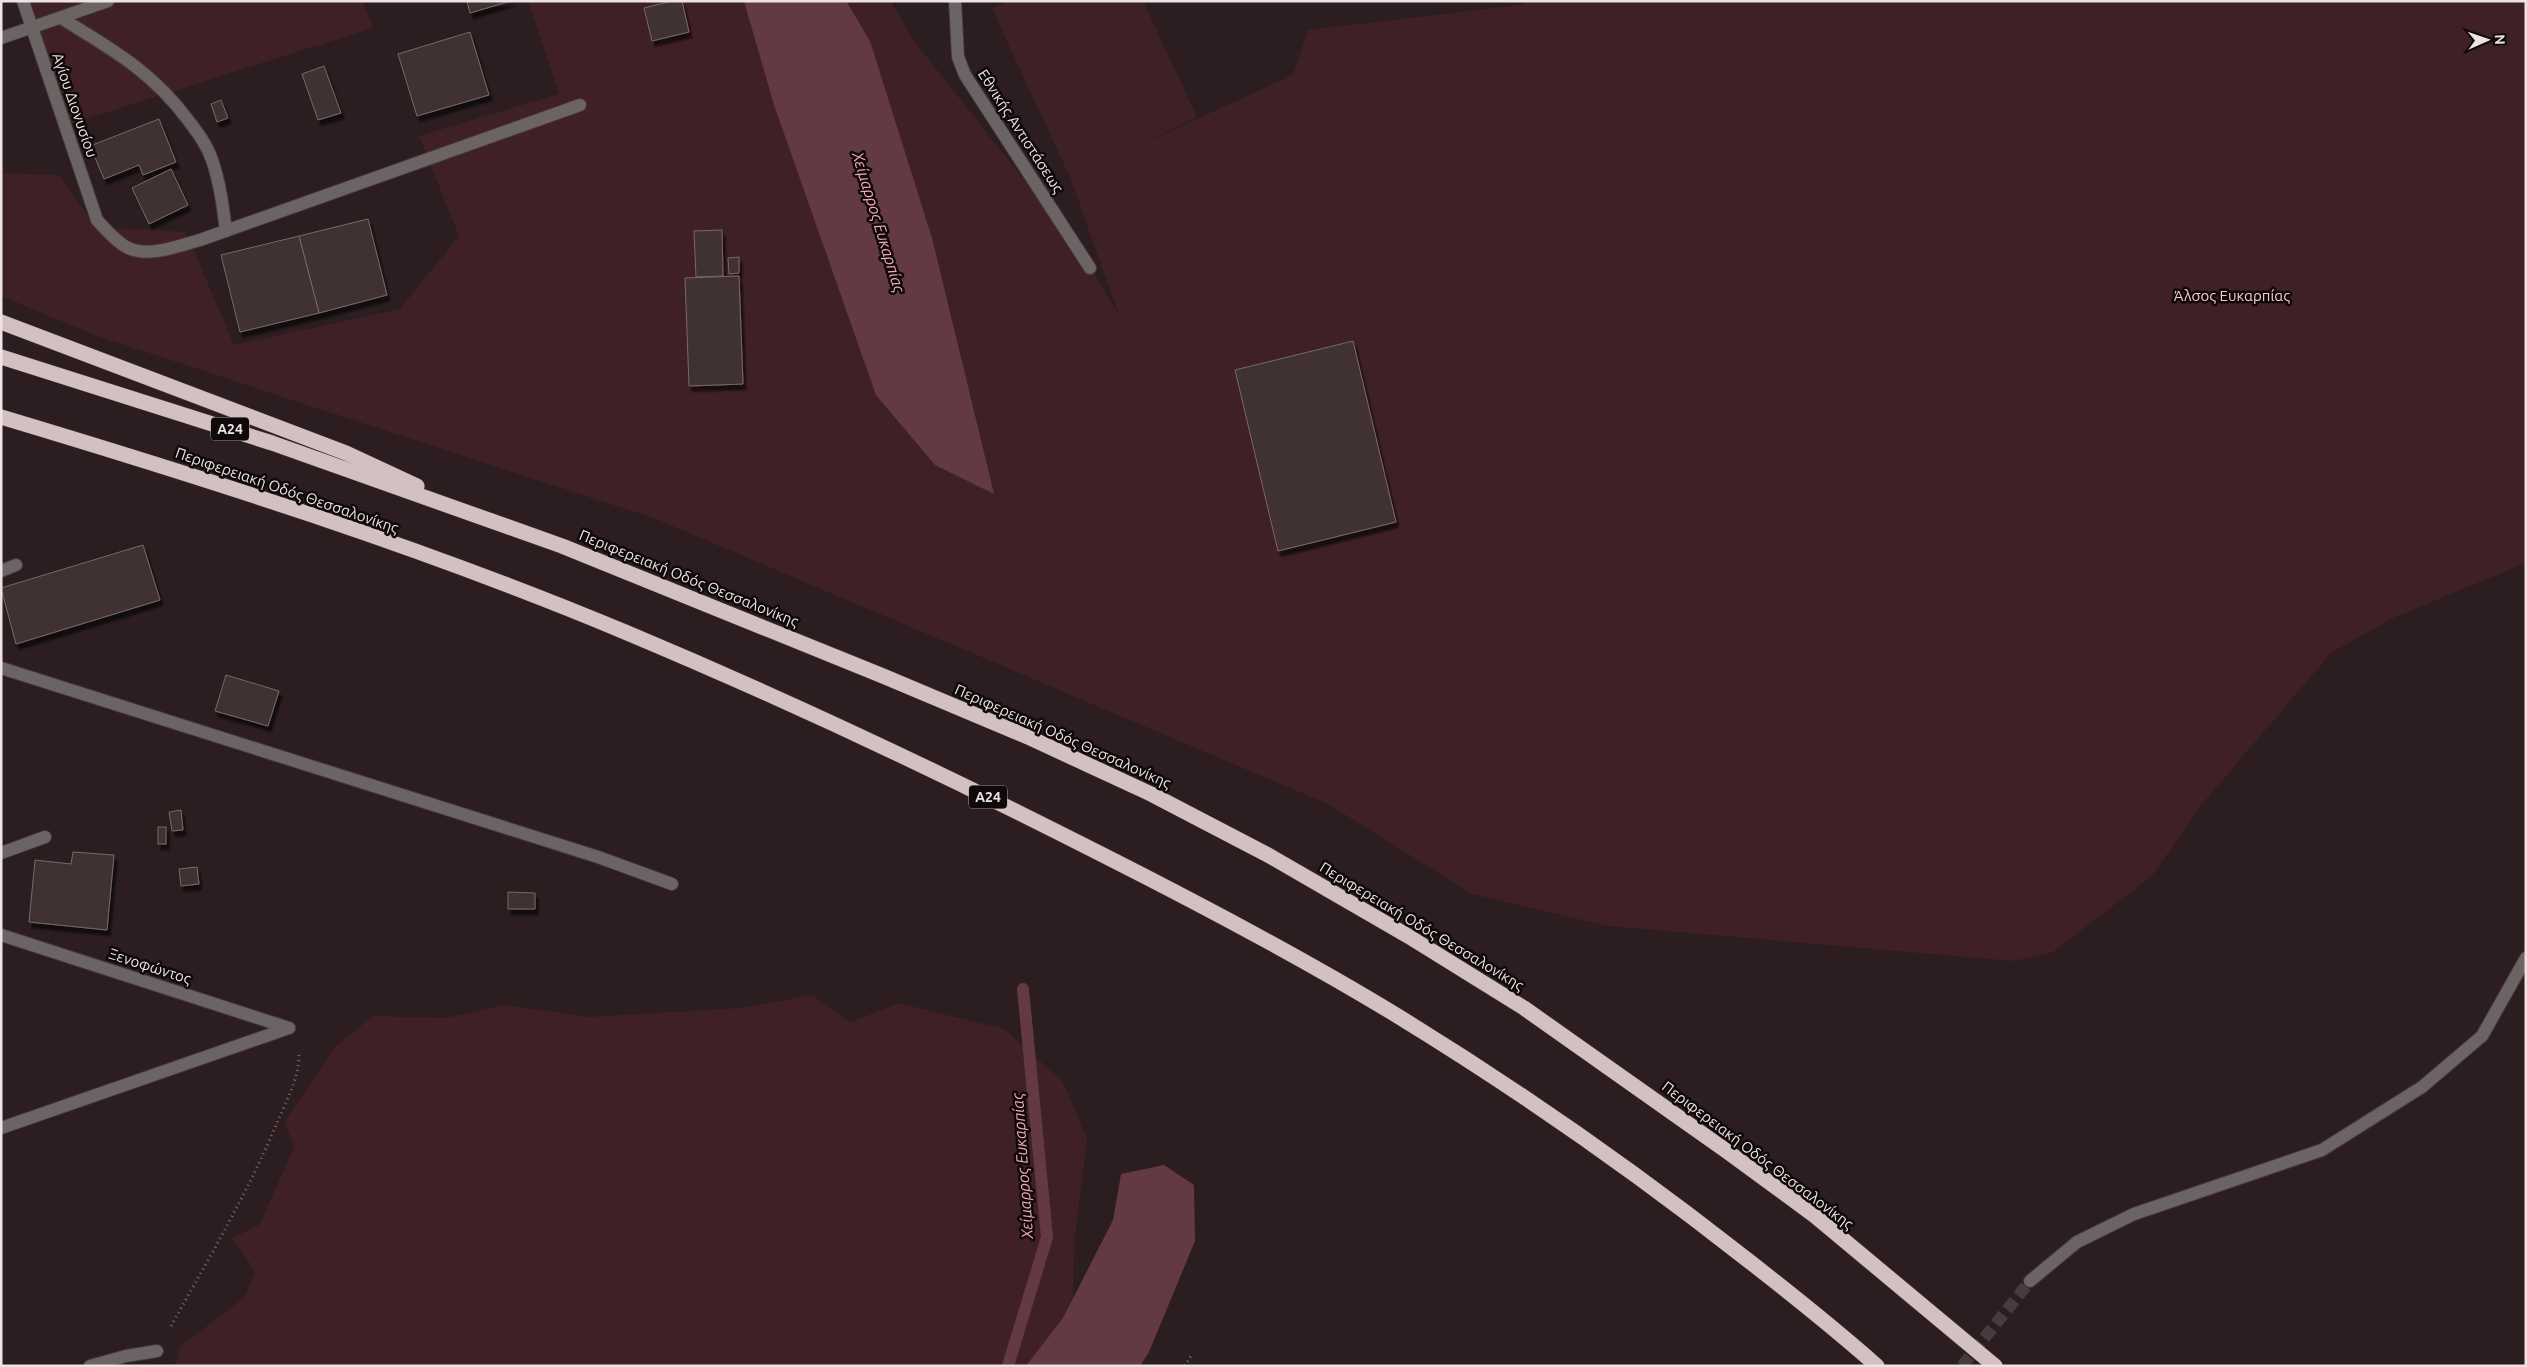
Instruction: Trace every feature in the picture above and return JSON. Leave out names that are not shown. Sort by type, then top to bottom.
[{"type":"highway","points":[[1,322],[346,453],[392,473],[456,508]]},
{"type":"highway","name":"Περιφερειακή Οδός Θεσσαλονίκης","points":[[1,357],[272,443],[456,508],[716,607],[1028,737],[1151,794],[1268,855],[1408,936],[1524,1008],[1815,1216],[1995,1366]]},
{"type":"highway","name":"Περιφερειακή Οδός Θεσσαλονίκης","points":[[1,417],[140,458],[396,545],[621,630],[820,717],[1060,833],[1284,950],[1394,1014],[1483,1070],[1675,1203],[1831,1325],[1877,1366]]},
{"type":"street","name":"Αγίου Διονυσίου","points":[[23,1],[97,220],[124,246],[141,251],[178,246],[226,231]]},
{"type":"street","points":[[1,38],[108,1]]},
{"type":"street","name":"Εθνικής Αντιστάσεως","points":[[955,1],[958,56],[964,75],[1090,268]]},
{"type":"street","points":[[61,18],[135,64],[160,86],[182,112],[202,138],[211,158],[222,198],[226,231],[580,105]]},
{"type":"street","points":[[1,571],[16,565]]},
{"type":"street","points":[[1,668],[598,857],[672,884]]},
{"type":"street","points":[[1,853],[45,837]]},
{"type":"street","name":"Ξενοφώντος","points":[[1,935],[289,1028]]},
{"type":"street","points":[[2030,1281],[2077,1242],[2134,1214],[2322,1150],[2422,1087],[2482,1036],[2526,958]]},
{"type":"street","points":[[1,1128],[289,1028]]},
{"type":"street","points":[[90,1366],[126,1356],[157,1351]]},
{"type":"path","points":[[157,1351],[257,1168],[290,1092],[299,1064],[299,1047],[296,1034],[289,1028]]},
{"type":"path","points":[[1185,1366],[1191,1356]]},
{"type":"green space","points":[[26,1],[363,1],[373,28],[63,126]]},
{"type":"green space","name":"Άλσος Ευκαρπίας","points":[[528,1],[891,1],[911,37],[1085,257],[1120,318],[1070,177],[992,9],[1009,1],[1143,1],[1197,117],[1131,149],[1293,75],[1308,30],[1520,5],[1533,1],[2526,1],[2526,563],[2395,617],[2332,652],[2202,804],[2152,876],[2053,952],[2013,961],[1608,926],[1472,894],[1330,805],[656,519],[97,336],[1,296],[1,173],[59,175],[96,227],[186,232],[234,345],[400,309],[459,236],[419,136],[559,94]]},
{"type":"green space","points":[[812,995],[850,1023],[898,1003],[1005,1029],[1063,1082],[1087,1139],[1074,1242],[1072,1366],[175,1366],[181,1346],[245,1297],[255,1271],[232,1238],[259,1225],[294,1148],[285,1121],[335,1047],[373,1016],[446,1018],[505,1005],[589,1017],[741,1008]]},
{"type":"water","points":[[744,1],[846,1],[870,41],[932,238],[994,494],[935,465],[876,395],[774,105]]},
{"type":"water","points":[[1164,1165],[1194,1185],[1195,1241],[1149,1352],[1140,1366],[1026,1366],[1063,1318],[1113,1220],[1121,1174]]},
{"type":"building","points":[[467,1],[511,1],[470,13]]},
{"type":"building","points":[[672,1],[682,1],[689,32],[652,41],[644,8]]},
{"type":"building","points":[[470,32],[489,95],[417,116],[398,54]]},
{"type":"building","points":[[324,66],[341,113],[318,120],[302,74]]},
{"type":"building","points":[[221,100],[228,118],[217,122],[211,104]]},
{"type":"building","points":[[159,119],[176,162],[143,175],[139,165],[104,179],[90,146]]},
{"type":"building","points":[[171,169],[188,205],[149,224],[132,188]]},
{"type":"building","points":[[368,219],[387,295],[319,313],[299,236]]},
{"type":"building","points":[[722,230],[723,276],[696,277],[694,231]]},
{"type":"building","points":[[299,236],[319,313],[240,332],[221,255]]},
{"type":"building","points":[[739,257],[739,273],[729,274],[728,258]]},
{"type":"building","points":[[739,276],[743,384],[689,386],[685,278]]},
{"type":"building","points":[[1353,341],[1396,522],[1278,551],[1235,370]]},
{"type":"building","points":[[143,545],[160,600],[16,644],[1,588]]},
{"type":"building","points":[[226,675],[279,691],[268,726],[215,711]]},
{"type":"building","points":[[181,810],[183,830],[172,831],[169,812]]},
{"type":"building","points":[[158,827],[166,827],[166,844],[158,844]]},
{"type":"building","points":[[73,852],[114,855],[107,930],[29,922],[35,860],[71,864]]},
{"type":"building","points":[[197,867],[199,884],[181,886],[179,869]]},
{"type":"building","points":[[508,892],[535,893],[535,909],[508,909]]},
{"type":"waterway","name":"Χείμαρρος Ευκαρπίας","points":[[1008,1366],[1047,1237],[1023,989]]},
{"type":"tunnel","points":[[1962,1366],[2030,1281]]}]
